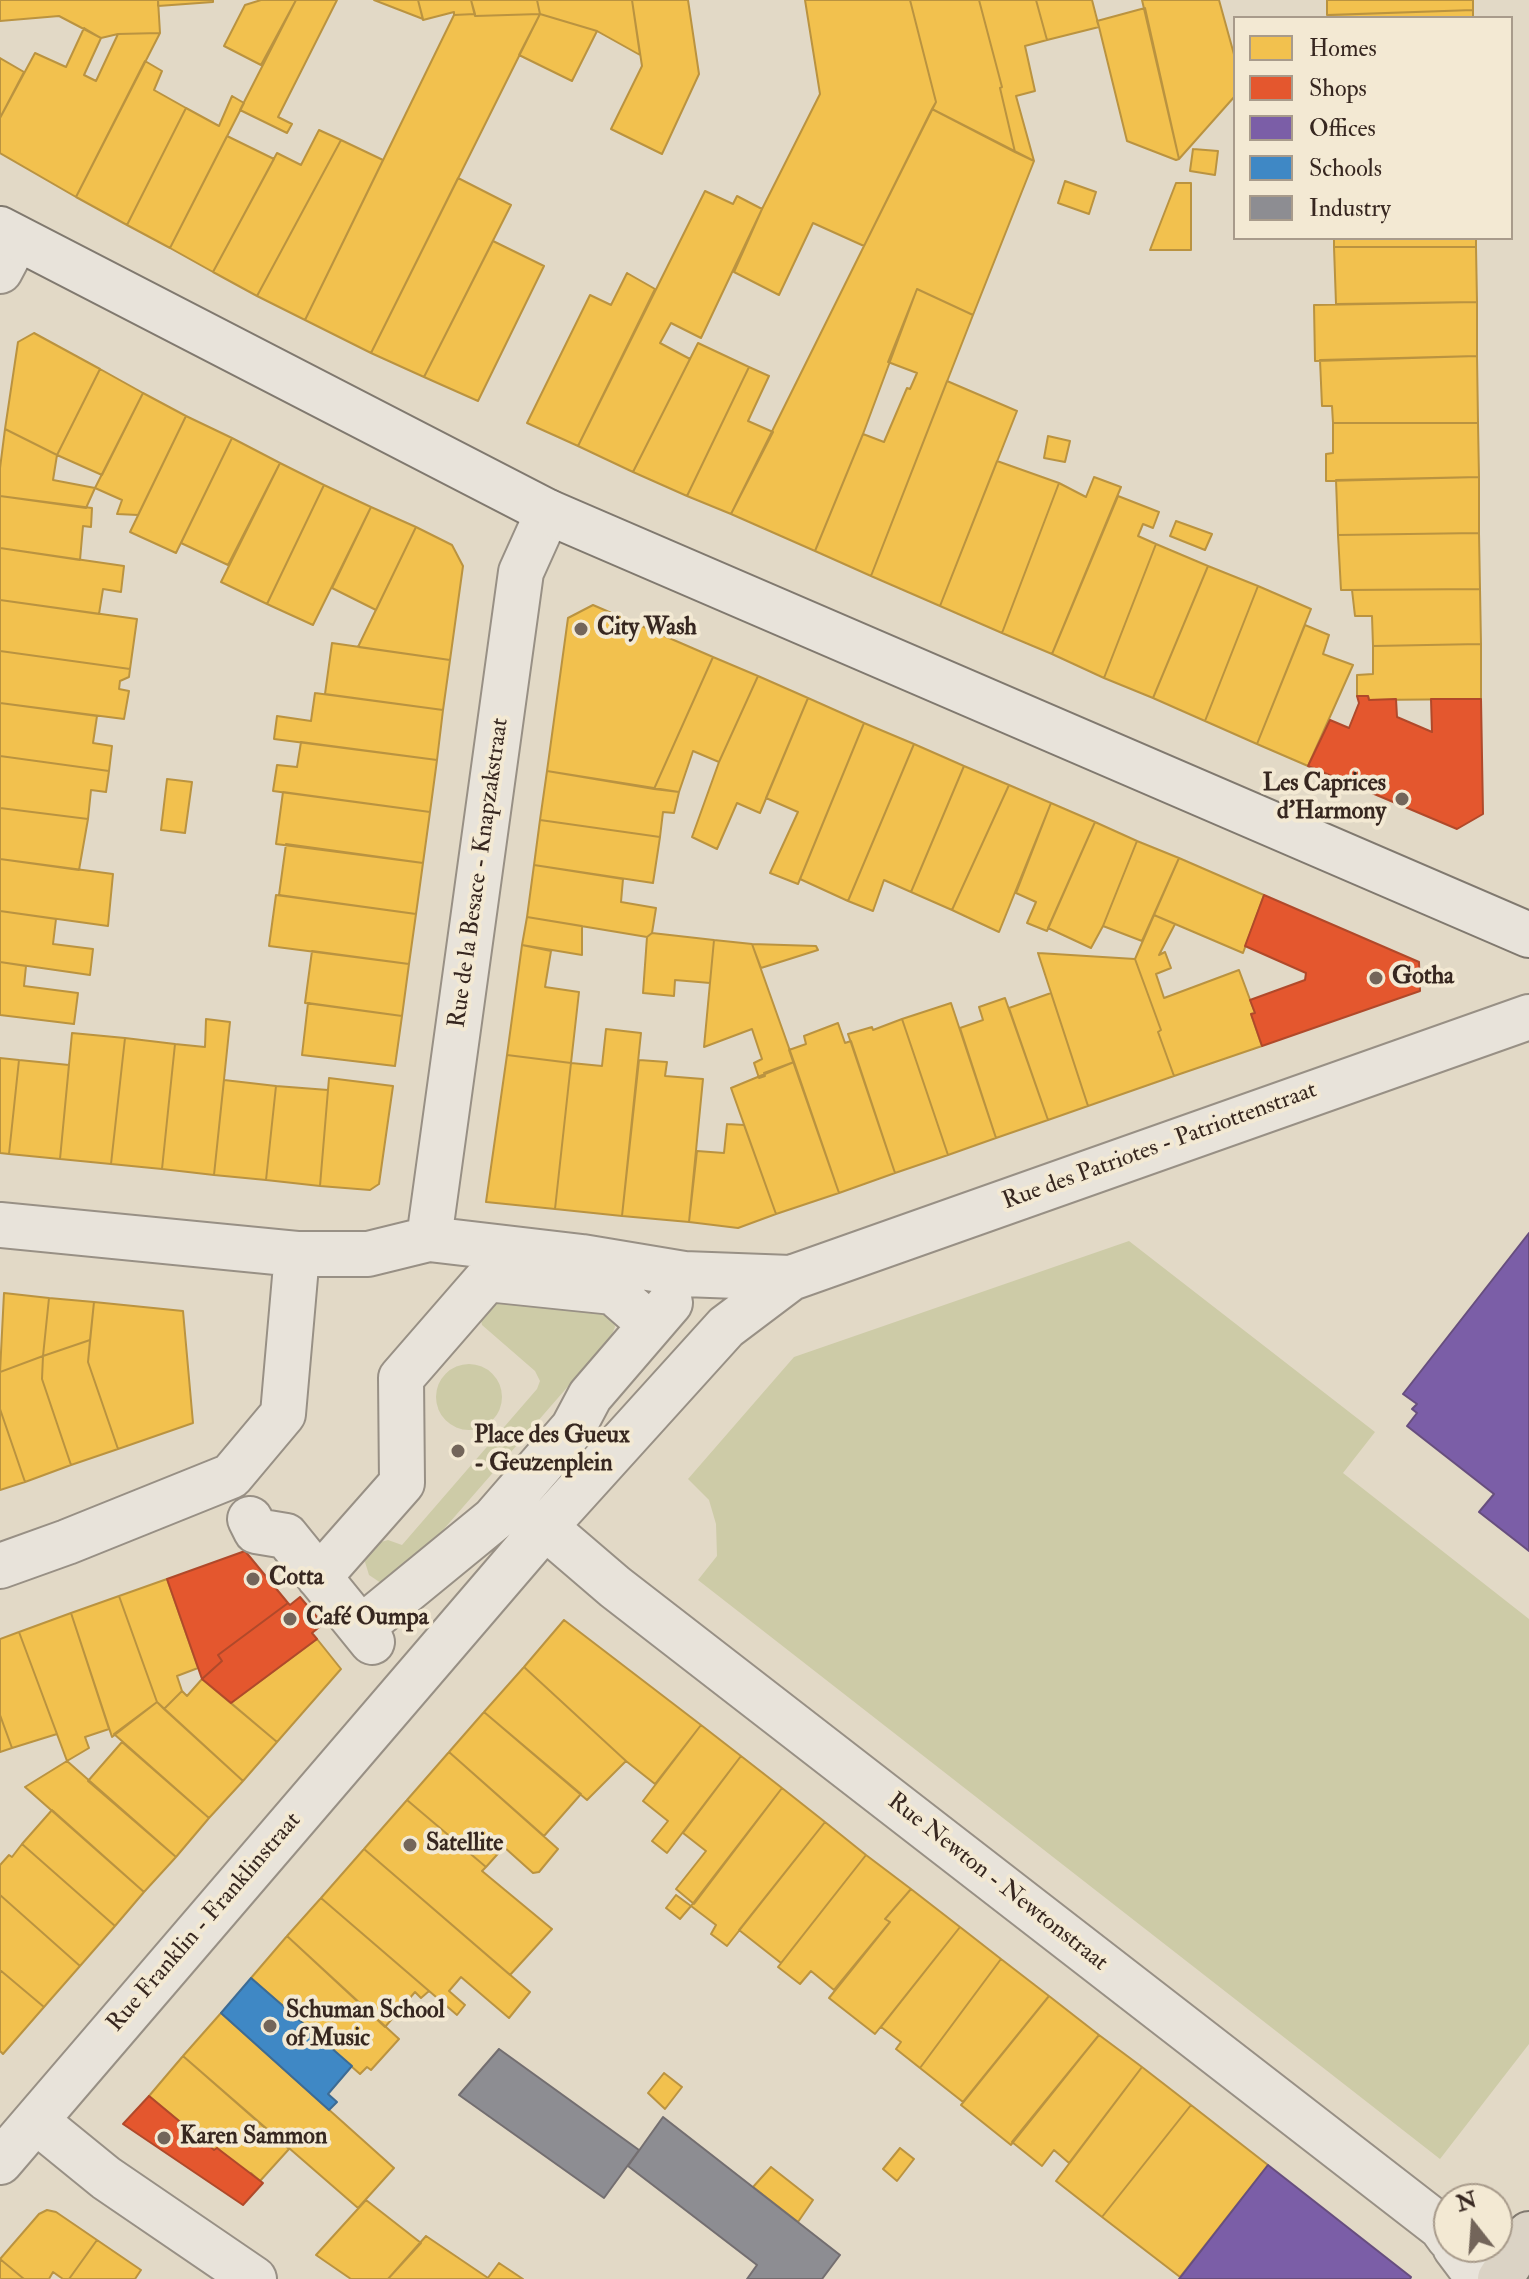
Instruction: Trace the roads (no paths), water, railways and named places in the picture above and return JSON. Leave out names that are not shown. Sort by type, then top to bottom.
[{"type":"highway","points":[[1500,2279],[1529,2234]]},
{"type":"street","points":[[6,246],[548,512],[1529,935]]},
{"type":"street","name":"Rue de la Besace - Knapzakstraat","points":[[429,1239],[521,572],[548,512]]},
{"type":"street","name":"Rue des Patriotes - Patriottenstraat","points":[[791,1278],[1529,1017]]},
{"type":"street","points":[[0,1225],[297,1254],[368,1254],[429,1239],[582,1257],[684,1274],[791,1278]]},
{"type":"street","points":[[0,1566],[231,1476],[283,1414],[297,1254]]},
{"type":"street","points":[[545,1527],[726,1327],[791,1278]]},
{"type":"street","points":[[250,1519],[256,1531],[286,1536],[319,1577],[367,1635],[494,1519],[573,1428],[590,1396],[662,1312],[613,1292],[487,1279],[401,1378],[402,1483],[319,1577]]},
{"type":"street","name":"Rue Franklin - Franklinstraat","points":[[0,2162],[545,1527]]},
{"type":"street","name":"Rue Newton - Newtonstraat","points":[[545,1527],[627,1597],[1433,2221]]},
{"type":"street","points":[[36,2121],[106,2178],[254,2279]]},
{"type":"place","name":"City Wash","points":[[581,629]]},
{"type":"place","name":"Les Caprices d'Harmony","points":[[1402,799]]},
{"type":"place","name":"Gotha","points":[[1376,978]]},
{"type":"place","name":"Place des Gueux - Geuzenplein","points":[[458,1451]]},
{"type":"place","name":"Cotta","points":[[253,1579]]},
{"type":"place","name":"Café Oumpa","points":[[290,1619]]},
{"type":"place","name":"Satellite","points":[[410,1845]]},
{"type":"place","name":"Schuman School of Music","points":[[270,2026]]},
{"type":"place","name":"Karen Sammon","points":[[164,2138]]}]
